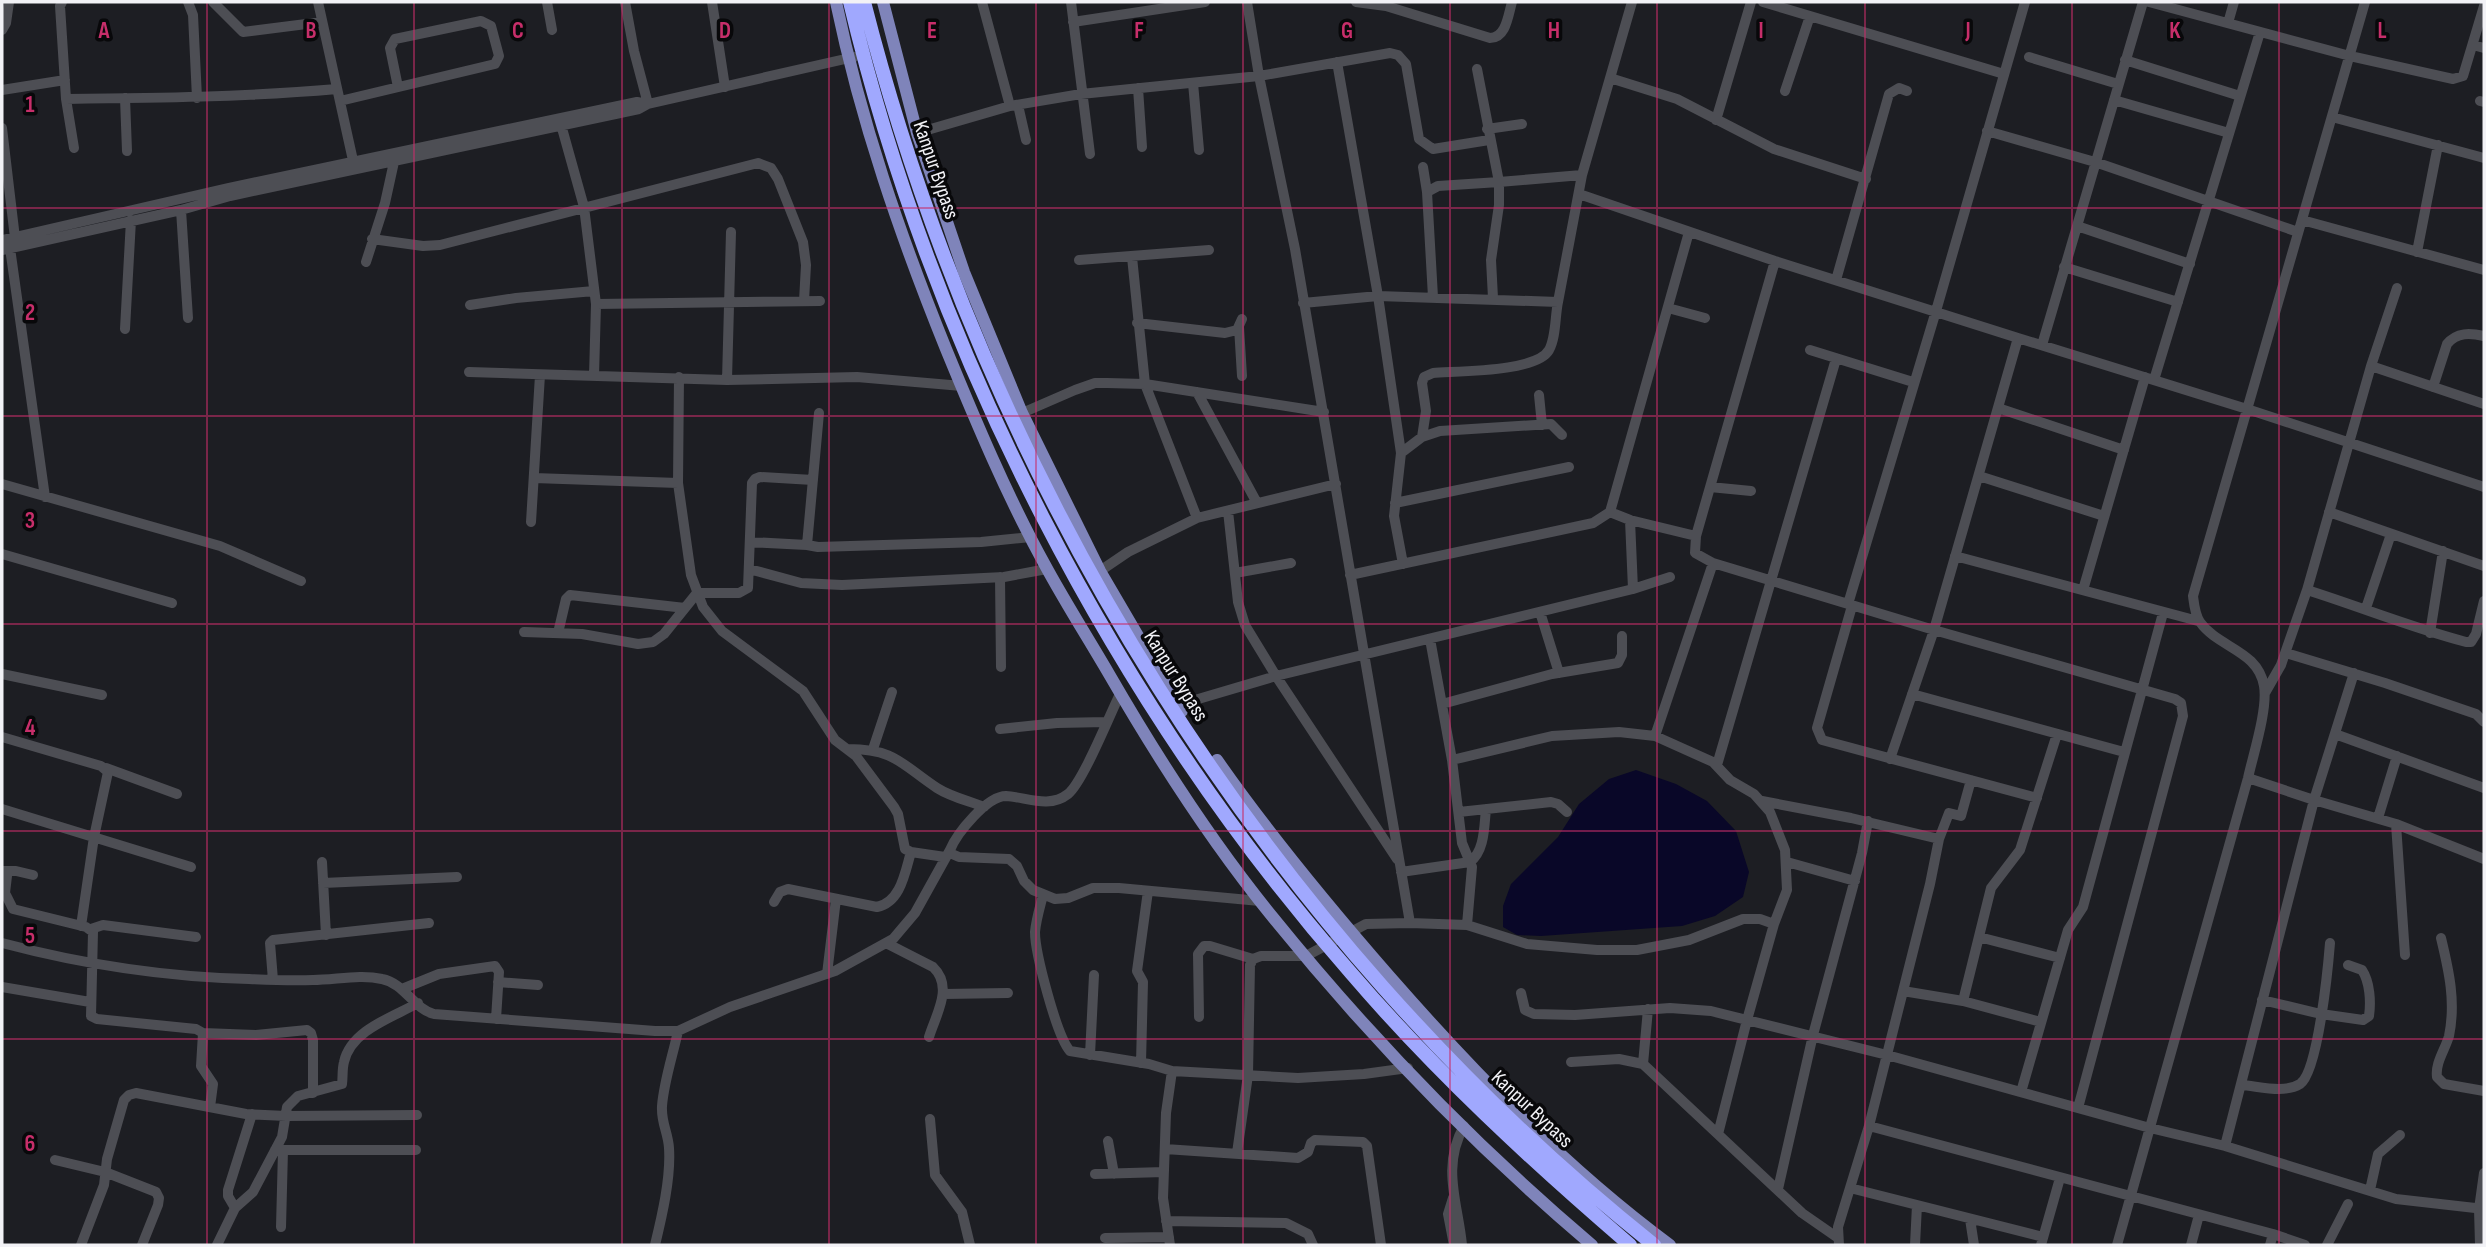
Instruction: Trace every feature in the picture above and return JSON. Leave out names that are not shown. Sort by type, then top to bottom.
[{"type":"highway","name":"Kanpur Bypass","points":[[850,2],[886,135],[951,317],[1034,501],[1152,707],[1256,857],[1349,972],[1457,1088],[1544,1171],[1630,1245]]},
{"type":"highway","name":"Kanpur Bypass","points":[[864,2],[888,92],[923,202],[1005,402],[1081,558],[1122,630],[1196,748],[1301,889],[1407,1014],[1457,1067],[1557,1162],[1654,1245]]},
{"type":"main road","points":[[836,2],[872,147],[922,288],[980,431],[1047,569],[1120,694],[1206,827],[1260,901],[1351,1009],[1525,1188],[1592,1245]]},
{"type":"main road","points":[[883,2],[917,133],[964,272],[1022,413],[1100,571],[1178,705],[1246,803],[1350,931],[1438,1031],[1543,1138],[1640,1223],[1670,1245]]},
{"type":"street","points":[[2,30],[6,23],[9,2]]},
{"type":"street","points":[[62,2],[60,6],[66,99],[74,148]]},
{"type":"street","points":[[188,2],[193,15],[197,98]]},
{"type":"street","points":[[213,2],[243,32],[322,22]]},
{"type":"street","points":[[318,2],[354,165]]},
{"type":"street","points":[[547,2],[552,30]]},
{"type":"street","points":[[625,2],[648,104]]},
{"type":"street","points":[[712,2],[726,87]]},
{"type":"street","points":[[982,2],[1026,140]]},
{"type":"street","points":[[1071,2],[1090,154]]},
{"type":"street","points":[[1073,22],[1205,2]]},
{"type":"street","points":[[1247,2],[1324,412],[1410,923]]},
{"type":"street","points":[[1356,2],[1386,6],[1490,38],[1497,38],[1502,33],[1512,2]]},
{"type":"street","points":[[1422,437],[1426,411],[1422,383],[1424,377],[1433,373],[1527,364],[1542,358],[1551,348],[1582,175],[1632,2]]},
{"type":"street","points":[[1716,120],[1751,2]]},
{"type":"street","points":[[1763,2],[2004,74]]},
{"type":"street","points":[[2025,2],[1913,382],[1816,728],[1818,734],[1829,743],[2037,798]]},
{"type":"street","points":[[2042,345],[2143,2]]},
{"type":"street","points":[[2149,2],[2350,56],[2453,79],[2463,76],[2484,6]]},
{"type":"street","points":[[2228,23],[2234,2]]},
{"type":"street","points":[[2198,621],[2193,596],[2365,2]]},
{"type":"street","points":[[1786,91],[1810,16]]},
{"type":"street","points":[[340,101],[495,64],[499,56],[491,26],[481,21],[395,39],[390,48],[398,87]]},
{"type":"street","points":[[2083,590],[2124,450],[2178,302],[2260,32]]},
{"type":"street","points":[[2473,45],[2484,48]]},
{"type":"street","points":[[917,133],[1014,106],[1082,94],[1259,76],[1390,53],[1398,55],[1406,64],[1419,139],[1425,145],[1440,149],[1489,140]]},
{"type":"street","points":[[2,240],[130,209],[639,109],[648,104],[848,58],[895,54]]},
{"type":"street","points":[[2029,57],[2118,84]]},
{"type":"street","points":[[2125,60],[2241,96]]},
{"type":"street","points":[[1337,62],[1402,453],[1395,503],[1396,530],[1403,564]]},
{"type":"street","points":[[1477,69],[1499,182],[1499,205],[1491,260],[1493,298]]},
{"type":"street","points":[[1610,78],[1677,99],[1774,149],[1866,179]]},
{"type":"street","points":[[2,90],[65,80]]},
{"type":"street","points":[[1193,83],[1199,150]]},
{"type":"street","points":[[1138,88],[1142,147]]},
{"type":"street","points":[[66,99],[197,98],[337,89]]},
{"type":"street","points":[[1836,280],[1889,94],[1899,89],[1907,91]]},
{"type":"street","points":[[125,98],[127,151]]},
{"type":"street","points":[[2113,100],[2229,133]]},
{"type":"street","points":[[2332,117],[2484,158]]},
{"type":"street","points":[[6,249],[181,210],[354,165],[394,162],[561,123]]},
{"type":"street","points":[[561,123],[584,207],[596,304],[594,376]]},
{"type":"street","points":[[1487,129],[1521,124]]},
{"type":"street","points":[[2,128],[15,237],[6,249],[45,496]]},
{"type":"street","points":[[1987,131],[2095,162],[2298,232]]},
{"type":"street","points":[[2417,252],[2438,145]]},
{"type":"street","points":[[366,262],[385,203],[394,162]]},
{"type":"street","points":[[372,239],[423,246],[440,244],[758,163],[771,168],[778,178],[803,242],[806,265],[804,301]]},
{"type":"street","points":[[1423,167],[1433,297]]},
{"type":"street","points":[[1427,192],[1437,186],[1582,175]]},
{"type":"street","points":[[1578,194],[1775,261],[2150,378],[2484,487]]},
{"type":"street","points":[[181,210],[188,318]]},
{"type":"street","points":[[125,328],[131,220]]},
{"type":"street","points":[[2302,220],[2484,269]]},
{"type":"street","points":[[2077,226],[2190,264]]},
{"type":"street","points":[[727,380],[731,232]]},
{"type":"street","points":[[1350,575],[1593,523],[1610,512],[1689,232]]},
{"type":"street","points":[[1079,260],[1209,250]]},
{"type":"street","points":[[1132,257],[1144,384],[1197,518]]},
{"type":"street","points":[[1775,261],[1696,536],[1695,553],[1713,563],[1770,581],[2175,699],[2181,703],[2183,716],[2078,1108]]},
{"type":"street","points":[[2064,267],[2178,302]]},
{"type":"street","points":[[2264,694],[2286,653],[2307,590],[2348,442],[2397,288]]},
{"type":"street","points":[[470,305],[594,291]]},
{"type":"street","points":[[1303,303],[1378,296],[1558,302]]},
{"type":"street","points":[[596,304],[820,301]]},
{"type":"street","points":[[1668,308],[1705,318]]},
{"type":"street","points":[[1137,323],[1225,333],[1233,332],[1241,323],[1242,376]]},
{"type":"street","points":[[2433,387],[2446,344],[2451,338],[2459,334],[2484,336]]},
{"type":"street","points":[[1890,759],[1934,630],[2018,338]]},
{"type":"street","points":[[1810,350],[1913,382]]},
{"type":"street","points":[[1717,765],[1836,359]]},
{"type":"street","points":[[2371,366],[2484,404]]},
{"type":"street","points":[[469,372],[727,380],[857,377],[962,386]]},
{"type":"street","points":[[531,522],[540,375]]},
{"type":"street","points":[[679,377],[678,483],[691,575],[703,607],[722,631],[803,691],[830,733],[856,756],[894,807],[905,849],[911,852],[947,853],[959,857],[1009,859],[1033,890],[1055,899],[1068,898],[1093,888],[1119,888],[1260,901]]},
{"type":"street","points":[[1022,413],[1094,383],[1144,384],[1324,412]]},
{"type":"street","points":[[1197,393],[1257,503]]},
{"type":"street","points":[[1539,395],[1542,425]]},
{"type":"street","points":[[1998,408],[2124,450]]},
{"type":"street","points":[[807,545],[819,413]]},
{"type":"street","points":[[1402,453],[1422,437],[1440,430],[1552,425],[1562,435]]},
{"type":"street","points":[[1395,503],[1569,467]]},
{"type":"street","points":[[1979,476],[2104,516]]},
{"type":"street","points":[[534,478],[678,483]]},
{"type":"street","points":[[524,632],[582,634],[639,644],[653,642],[664,634],[698,593],[745,591],[747,588],[752,483],[755,479],[813,480]]},
{"type":"street","points":[[2,484],[220,546],[301,581]]},
{"type":"street","points":[[1100,571],[1128,552],[1197,518],[1336,484]]},
{"type":"street","points":[[1710,486],[1751,491]]},
{"type":"street","points":[[1228,511],[1238,602],[1245,625],[1400,868]]},
{"type":"street","points":[[1610,512],[1630,520],[1696,536]]},
{"type":"street","points":[[2329,512],[2484,566]]},
{"type":"street","points":[[1630,520],[1633,589]]},
{"type":"street","points":[[2365,608],[2391,534]]},
{"type":"street","points":[[751,542],[818,547],[981,542],[1031,537]]},
{"type":"street","points":[[2430,633],[2443,551]]},
{"type":"street","points":[[2,554],[172,603]]},
{"type":"street","points":[[1955,556],[2198,621],[2209,632],[2252,661],[2260,673],[2264,694],[2248,778],[2117,1245]]},
{"type":"street","points":[[1655,736],[1713,563]]},
{"type":"street","points":[[1235,573],[1291,564]]},
{"type":"street","points":[[749,569],[801,583],[842,585],[1000,577],[1047,569]]},
{"type":"street","points":[[1000,577],[1001,667]]},
{"type":"street","points":[[1178,705],[1276,676],[1633,589],[1670,577]]},
{"type":"street","points":[[2307,590],[2365,608],[2430,633],[2471,642],[2476,634],[2484,601]]},
{"type":"street","points":[[558,633],[566,599],[573,594],[685,608]]},
{"type":"street","points":[[1541,612],[1559,673]]},
{"type":"street","points":[[2021,1092],[2068,930],[2084,907],[2163,612]]},
{"type":"street","points":[[1442,704],[1559,673],[1618,663],[1622,655],[1622,636]]},
{"type":"street","points":[[1430,639],[1452,760],[1462,843],[1472,871],[1467,925]]},
{"type":"street","points":[[2286,653],[2476,714],[2484,722]]},
{"type":"street","points":[[2225,1146],[2314,800],[2354,673]]},
{"type":"street","points":[[2,674],[102,695]]},
{"type":"street","points":[[873,749],[892,692]]},
{"type":"street","points":[[2,943],[93,965],[178,977],[309,981],[371,977],[385,979],[402,989],[428,1012],[435,1014],[678,1031],[730,1007],[827,974],[893,939],[915,913],[947,853],[984,807],[1004,796],[1039,802],[1068,794],[1120,694]]},
{"type":"street","points":[[1912,694],[2124,752]]},
{"type":"street","points":[[1000,729],[1057,723],[1106,722]]},
{"type":"street","points":[[1452,760],[1552,736],[1619,732],[1655,736],[1695,752],[1717,765],[1730,780],[1762,801],[1770,812],[1787,862],[1787,890],[1774,925],[1747,1020],[1718,1133]]},
{"type":"street","points":[[1963,1001],[1991,888],[2017,857],[2057,734]]},
{"type":"street","points":[[2335,734],[2484,788]]},
{"type":"street","points":[[2,737],[106,768],[177,794]]},
{"type":"street","points":[[847,749],[873,749],[895,758],[939,789],[984,807]]},
{"type":"street","points":[[2378,818],[2397,756]]},
{"type":"street","points":[[86,928],[94,837],[108,776],[106,768]]},
{"type":"street","points":[[2248,778],[2396,824],[2484,859]]},
{"type":"street","points":[[1839,1241],[1838,1227],[1869,1126],[1939,839],[1949,813],[1961,816],[1971,780]]},
{"type":"street","points":[[1762,801],[1868,821],[1939,839]]},
{"type":"street","points":[[1459,812],[1551,802],[1558,804],[1567,813]]},
{"type":"street","points":[[2,809],[191,867]]},
{"type":"street","points":[[1400,868],[1470,862],[1480,850],[1486,809]]},
{"type":"street","points":[[1778,1189],[1813,1035],[1855,881],[1868,821]]},
{"type":"street","points":[[2396,824],[2405,955]]},
{"type":"street","points":[[774,902],[780,892],[788,889],[877,907],[884,905],[898,893],[911,852]]},
{"type":"street","points":[[322,862],[326,934]]},
{"type":"street","points":[[1787,862],[1855,881]]},
{"type":"street","points":[[2,871],[33,875]]},
{"type":"street","points":[[2,871],[6,876],[3,897],[18,911],[93,932],[91,1016],[204,1033],[256,1035],[307,1030],[313,1040],[313,1093]]},
{"type":"street","points":[[323,883],[457,877]]},
{"type":"street","points":[[1141,1063],[1143,982],[1137,971],[1148,891]]},
{"type":"street","points":[[1043,895],[1035,935],[1052,1008],[1065,1045],[1070,1051],[1172,1071],[1298,1078],[1408,1068]]},
{"type":"street","points":[[827,974],[836,899]]},
{"type":"street","points":[[1199,1017],[1198,954],[1204,946],[1253,959],[1261,956],[1306,956],[1366,924],[1410,923],[1467,925],[1527,944],[1597,950],[1637,950],[1689,940],[1743,919],[1760,919],[1774,925]]},
{"type":"street","points":[[272,980],[270,943],[273,940],[429,923]]},
{"type":"street","points":[[86,928],[103,925],[196,937]]},
{"type":"street","points":[[1979,937],[2060,958]]},
{"type":"street","points":[[2441,939],[2451,979],[2452,996],[2449,1035],[2436,1069],[2437,1077],[2444,1084],[2484,1091]]},
{"type":"street","points":[[886,943],[939,972],[944,994],[929,1037]]},
{"type":"street","points":[[2241,1085],[2285,1088],[2298,1085],[2306,1079],[2313,1059],[2330,943]]},
{"type":"street","points":[[1237,1153],[1248,1075],[1250,965],[1253,959]]},
{"type":"street","points":[[2262,1000],[2320,1014],[2363,1020],[2369,1016],[2364,973],[2348,965]]},
{"type":"street","points":[[402,989],[450,971],[495,966],[499,972],[496,1019]]},
{"type":"street","points":[[1090,1055],[1094,975]]},
{"type":"street","points":[[498,982],[538,985]]},
{"type":"street","points":[[2,987],[90,1002]]},
{"type":"street","points":[[1903,991],[1963,1001],[2041,1022]]},
{"type":"street","points":[[944,994],[1008,993]]},
{"type":"street","points":[[1521,993],[1525,1010],[1534,1014],[1575,1015],[1648,1009],[1711,1011],[1813,1035],[2150,1128],[2225,1146],[2396,1199],[2481,1209]]},
{"type":"street","points":[[281,1227],[279,1150],[287,1107],[293,1100],[342,1084],[344,1061],[352,1045],[367,1031],[418,1003]]},
{"type":"street","points":[[1643,1064],[1648,1009]]},
{"type":"street","points":[[655,1245],[662,1214],[669,1150],[662,1124],[662,1103],[678,1031]]},
{"type":"street","points":[[204,1033],[201,1066],[213,1084],[210,1107]]},
{"type":"street","points":[[1571,1062],[1619,1059],[1643,1064],[1802,1213],[1839,1241]]},
{"type":"street","points":[[1105,1238],[1169,1241],[1163,1198],[1172,1071]]},
{"type":"street","points":[[81,1245],[104,1185],[124,1100],[129,1095],[136,1093],[252,1114],[416,1115]]},
{"type":"street","points":[[235,1208],[228,1196],[228,1190],[252,1114]]},
{"type":"street","points":[[930,1119],[935,1174],[962,1212],[970,1245]]},
{"type":"street","points":[[1457,1245],[1448,1214],[1453,1198],[1452,1158],[1455,1141],[1464,1126]]},
{"type":"street","points":[[1869,1126],[2199,1214],[2271,1240],[2305,1245]]},
{"type":"street","points":[[2370,1190],[2378,1154],[2400,1135]]},
{"type":"street","points":[[1165,1149],[1298,1157],[1308,1152],[1315,1140],[1363,1142],[1367,1146],[1381,1245]]},
{"type":"street","points":[[1108,1141],[1114,1174]]},
{"type":"street","points":[[217,1245],[235,1208],[253,1192],[279,1150]]},
{"type":"street","points":[[279,1150],[416,1150]]},
{"type":"street","points":[[55,1160],[105,1172],[156,1192],[158,1205],[142,1245]]},
{"type":"street","points":[[1095,1174],[1164,1172]]},
{"type":"street","points":[[2480,1245],[2484,1173]]},
{"type":"street","points":[[1850,1188],[2042,1241],[2060,1178]]},
{"type":"street","points":[[2327,1245],[2348,1203]]},
{"type":"street","points":[[1915,1245],[1917,1205]]},
{"type":"street","points":[[2191,1245],[2199,1214]]},
{"type":"street","points":[[1970,1219],[1974,1245]]},
{"type":"street","points":[[1166,1222],[1286,1223],[1308,1234],[1313,1245]]},
{"type":"water","points":[[1636,770],[1676,784],[1707,801],[1736,831],[1749,872],[1743,897],[1715,916],[1682,926],[1541,936],[1517,935],[1503,927],[1503,906],[1511,884],[1558,837],[1579,804],[1609,779]]}]
